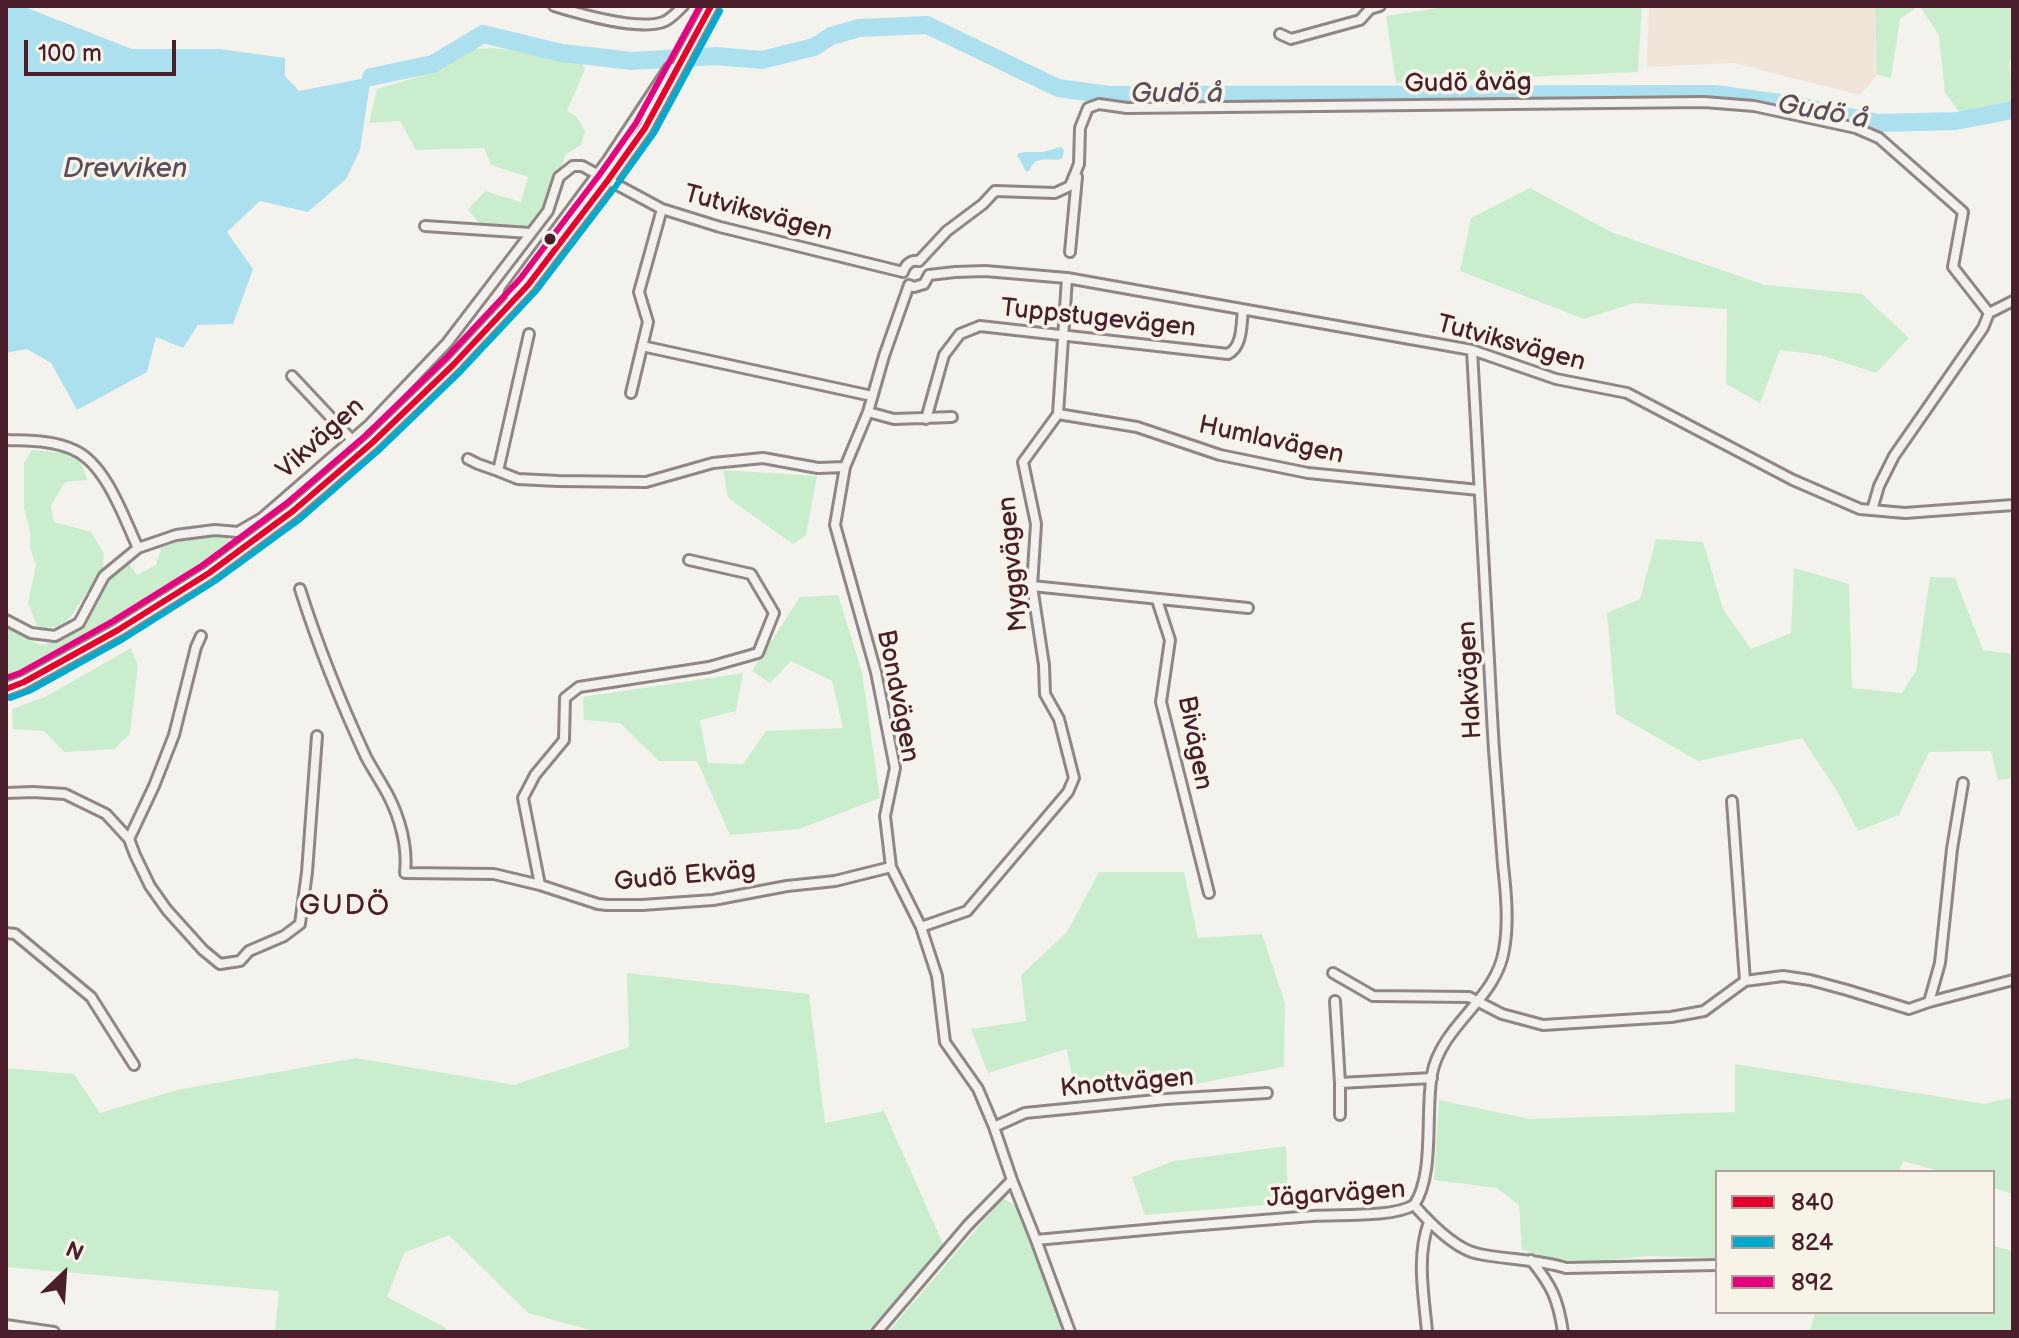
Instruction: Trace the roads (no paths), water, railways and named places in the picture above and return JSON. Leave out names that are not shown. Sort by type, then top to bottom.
[{"type":"main road","points":[[689,41],[703,6]]},
{"type":"main road","points":[[6,689],[118,630],[209,573],[304,501],[372,443],[453,365],[603,177],[711,6]]},
{"type":"street","points":[[554,6],[639,24],[664,22],[683,6]]},
{"type":"street","points":[[1280,34],[1291,39],[1360,20],[1370,9],[1380,6]]},
{"type":"street","name":"Gudö åväg","points":[[1079,164],[1080,128],[1088,108],[1099,104],[1127,108],[1704,102],[1754,106],[1856,128],[1879,138],[1963,212],[1953,267],[1989,313]]},
{"type":"street","points":[[1070,252],[1079,164]]},
{"type":"street","points":[[919,261],[947,231],[995,191],[1055,193],[1070,186],[1079,164]]},
{"type":"street","name":"Vikvägen","points":[[138,548],[176,535],[215,530],[238,532],[262,518],[352,440],[447,343],[548,211],[559,177],[573,166],[582,166],[603,177]]},
{"type":"street","name":"Tutviksvägen","points":[[603,177],[662,209],[720,227],[903,272]]},
{"type":"street","points":[[631,393],[648,322],[639,292],[662,209]]},
{"type":"street","points":[[425,226],[530,233]]},
{"type":"street","points":[[919,261],[926,266],[929,275],[924,284],[914,287],[903,277],[903,272],[908,263],[919,261]]},
{"type":"street","name":"Tutviksvägen","points":[[929,275],[985,271],[1067,278],[1472,350],[1556,379],[1627,393],[1793,480],[1860,509],[1905,513],[2013,505]]},
{"type":"street","points":[[1058,414],[1067,278]]},
{"type":"street","name":"Bondvägen","points":[[909,285],[868,412],[845,467],[835,525],[876,672],[895,768],[885,816],[891,867],[921,927],[937,976],[945,1042],[978,1089],[1070,1332]]},
{"type":"street","points":[[1872,510],[1879,486],[1894,456],[1983,328],[1989,313],[2013,301]]},
{"type":"street","name":"Tuppstugevägen","points":[[926,419],[944,355],[960,334],[980,326],[1228,354],[1234,352],[1239,344],[1243,310]]},
{"type":"street","points":[[498,471],[529,334]]},
{"type":"street","points":[[642,346],[872,396]]},
{"type":"street","name":"Hakvägen","points":[[1414,1205],[1424,1187],[1432,1078],[1441,1048],[1494,979],[1502,963],[1505,945],[1505,899],[1472,350]]},
{"type":"street","points":[[292,376],[352,440]]},
{"type":"street","points":[[868,412],[894,419],[952,417]]},
{"type":"street","name":"Humlavägen","points":[[1058,414],[1137,427],[1220,455],[1308,473],[1479,490]]},
{"type":"street","name":"Myggvägen","points":[[921,927],[967,911],[1068,792],[1074,778],[1059,719],[1045,694],[1044,665],[1032,586],[1036,524],[1023,462],[1058,414]]},
{"type":"street","points":[[6,440],[48,442],[76,451],[95,466],[138,548],[104,576],[79,623],[55,636],[31,633],[6,620]]},
{"type":"street","points":[[468,459],[518,479],[558,481],[646,482],[713,463],[763,458],[818,468],[845,467]]},
{"type":"street","points":[[540,885],[523,798],[535,775],[564,740],[565,698],[579,687],[709,667],[758,653],[774,613],[751,574],[689,560]]},
{"type":"street","points":[[1032,586],[1248,608]]},
{"type":"street","name":"Gudö Ekväg","points":[[300,589],[313,631],[367,759],[389,798],[407,855],[405,873],[494,874],[598,904],[642,905],[713,900],[787,886],[835,881],[891,867]]},
{"type":"street","name":"Bivägen","points":[[1157,600],[1170,640],[1161,702],[1209,893]]},
{"type":"street","points":[[129,839],[174,735],[201,636]]},
{"type":"street","points":[[6,793],[65,794],[106,814],[129,839],[150,886],[167,910],[203,950],[220,964],[240,961],[249,951],[284,936],[300,924],[317,736]]},
{"type":"street","points":[[1929,1002],[1940,963],[1952,849],[1963,783]]},
{"type":"street","points":[[1732,801],[1745,981]]},
{"type":"street","points":[[6,933],[15,934],[91,997],[134,1065]]},
{"type":"street","points":[[1333,973],[1373,996],[1469,997],[1502,1014],[1543,1025],[1671,1017],[1704,1011],[1745,981],[1783,976],[1810,980],[1909,1009],[2013,980]]},
{"type":"street","points":[[1335,1001],[1340,1115]]},
{"type":"street","points":[[1340,1083],[1432,1078]]},
{"type":"street","name":"Knottvägen","points":[[994,1127],[1025,1113],[1267,1093]]},
{"type":"street","points":[[877,1332],[968,1225],[1012,1180]]},
{"type":"street","name":"Jägarvägen","points":[[1036,1240],[1392,1212],[1414,1205],[1429,1222],[1476,1254],[1546,1261],[1566,1268],[1715,1265]]},
{"type":"street","points":[[1427,1332],[1421,1255],[1429,1222]]},
{"type":"street","points":[[1531,1260],[1550,1284],[1560,1308],[1563,1332]]},
{"type":"street","points":[[6,1325],[54,1332]]},
{"type":"water","name":"Drevviken","points":[[6,6],[22,6],[132,49],[220,49],[285,58],[285,76],[299,91],[371,77],[360,150],[346,179],[308,212],[260,201],[227,232],[253,269],[233,324],[198,325],[183,348],[156,337],[147,372],[77,410],[51,363],[27,349],[6,353]]},
{"type":"water","points":[[1061,147],[1064,150],[1062,159],[1039,160],[1026,172],[1017,154],[1042,152]]},
{"type":"waterway","name":"Gudö å","points":[[371,77],[433,64],[483,34],[562,53],[632,61],[715,56],[762,60],[814,47],[831,36],[859,28],[927,25],[1058,88],[1109,95],[1715,94],[1794,105],[1878,123],[1956,121],[2013,110]]},
{"type":"district","name":"GUDÖ","points":[[345,907]]}]
